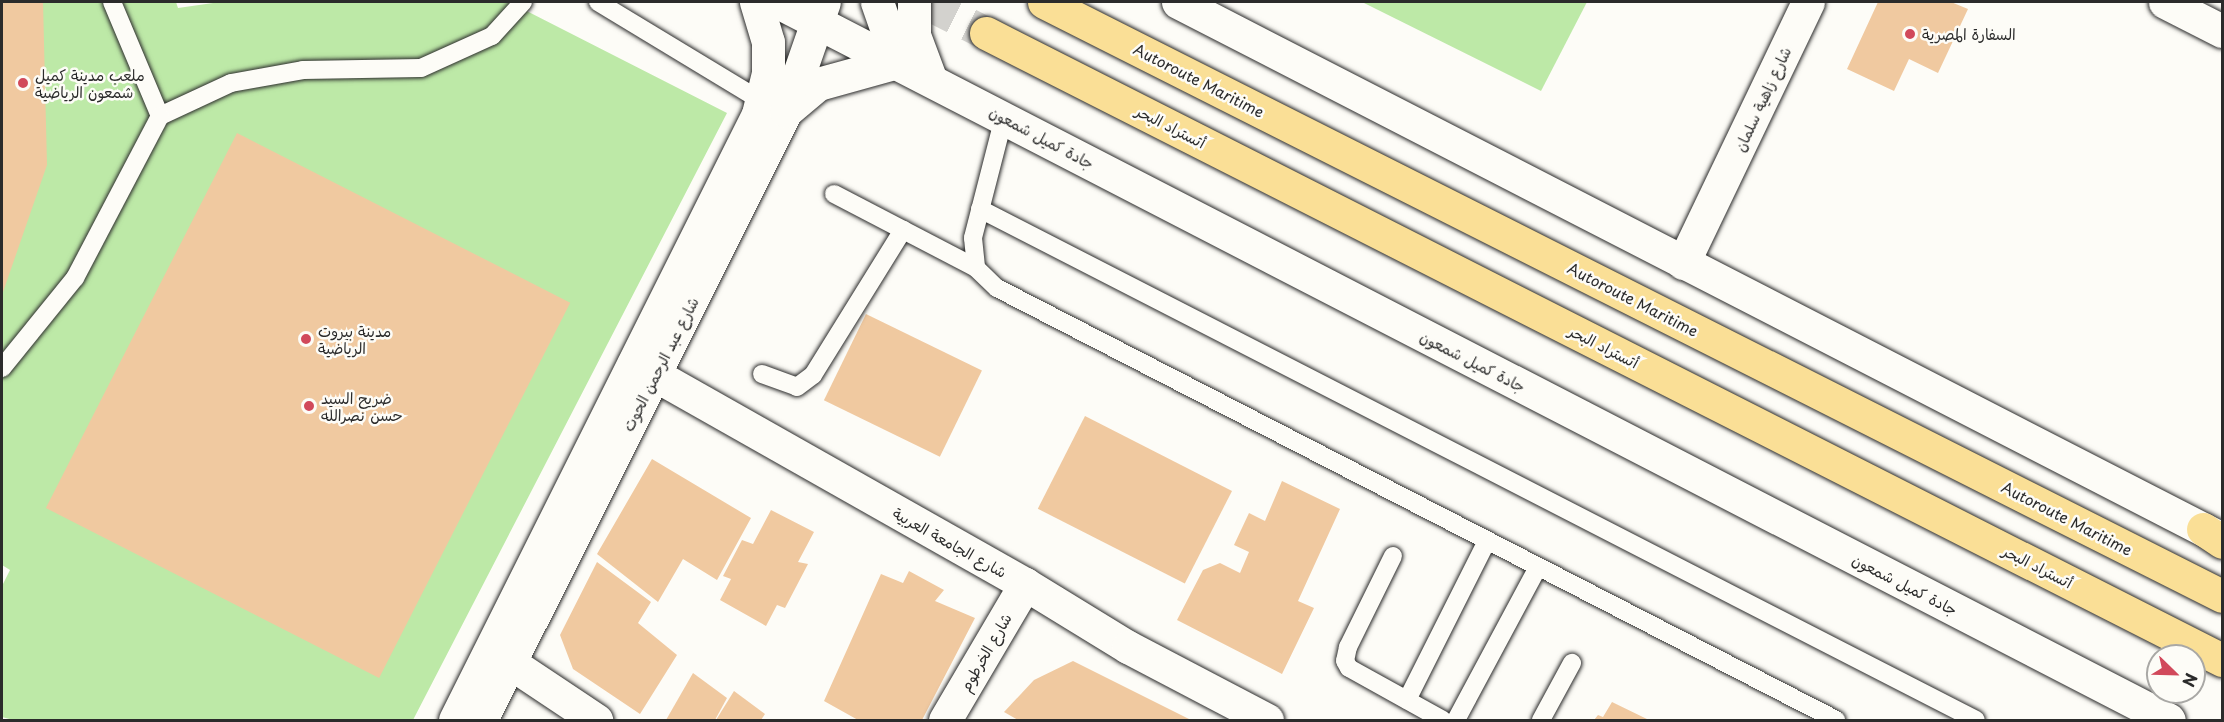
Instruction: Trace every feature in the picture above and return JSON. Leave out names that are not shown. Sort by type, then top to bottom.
[{"type":"highway","name":"Autoroute Maritime","points":[[1044,2],[2223,596]]},
{"type":"highway","name":"أتستراد البحر","points":[[986,33],[2223,660]]},
{"type":"main road","name":"شارع عبد الرحمن الحوت","points":[[756,2],[768,42],[775,106]]},
{"type":"main road","name":"جادة كميل شمعون","points":[[778,2],[821,12],[898,62],[2167,720]]},
{"type":"main road","points":[[775,106],[818,84],[898,62],[877,2]]},
{"type":"main road","points":[[914,2],[914,35],[930,78]]},
{"type":"main road","points":[[1178,2],[2216,537]]},
{"type":"main road","name":"شارع زاهية سلمان","points":[[1683,263],[1808,2]]},
{"type":"main road","points":[[2164,2],[2223,31]]},
{"type":"main road","name":"شارع عبد الرحمن الحوت","points":[[481,720],[644,369],[821,12]]},
{"type":"main road","name":"شارع عبد الرحمن الحوت","points":[[455,720],[644,369]]},
{"type":"main road","name":"شارع الجامعة العربية","points":[[644,369],[1025,584],[1128,647],[1267,720]]},
{"type":"main road","name":"شارع الخرطوم","points":[[945,720],[1025,584]]},
{"type":"main road","points":[[509,662],[596,720]]},
{"type":"lane","points":[[112,2],[160,116]]},
{"type":"lane","points":[[2,368],[75,278],[160,116],[231,83],[282,74],[421,68],[492,36],[523,2]]},
{"type":"lane","points":[[598,2],[775,106]]},
{"type":"lane","points":[[976,268],[973,238],[1004,117]]},
{"type":"lane","points":[[834,194],[976,268],[997,288],[1486,543],[1836,720]]},
{"type":"lane","points":[[980,209],[1976,720]]},
{"type":"lane","points":[[762,374],[797,387],[813,375],[903,230]]},
{"type":"lane","points":[[1407,700],[1486,543]]},
{"type":"lane","points":[[1393,556],[1348,647],[1345,661],[1349,668],[1443,720]]},
{"type":"lane","points":[[1456,720],[1537,569]]},
{"type":"lane","points":[[1541,720],[1572,663]]},
{"type":"green space","name":"مدينة بيروت الرياضية","points":[[2,2],[176,2],[178,8],[220,2],[509,2],[727,113],[413,720],[13,720],[2,717],[2,586],[10,570],[2,565]]},
{"type":"green space","points":[[1362,2],[1587,2],[1541,91]]},
{"type":"building","name":"ملعب مدينة كميل شمعون الرياضية","points":[[2,2],[43,2],[47,165],[2,295]]},
{"type":"building","name":"السفارة المصرية","points":[[1878,2],[1951,2],[1968,9],[1938,73],[1909,59],[1894,91],[1847,69]]},
{"type":"building","name":"ضريح السيد حسن نصرالله","points":[[237,133],[570,303],[379,678],[46,508]]},
{"type":"building","points":[[866,314],[982,371],[940,457],[824,400]]},
{"type":"building","points":[[1085,416],[1232,491],[1185,584],[1038,509]]},
{"type":"building","points":[[652,459],[751,518],[717,580],[683,559],[658,602],[597,554]]},
{"type":"building","points":[[1282,481],[1340,509],[1298,601],[1314,608],[1282,674],[1177,620],[1203,570],[1220,563],[1240,573],[1249,552],[1234,545],[1249,513],[1265,521]]},
{"type":"building","points":[[771,510],[814,532],[798,562],[808,564],[785,608],[777,605],[766,626],[720,600],[731,579],[723,576],[742,540],[753,544]]},
{"type":"building","points":[[597,562],[651,602],[638,623],[677,655],[640,714],[573,669],[560,635]]},
{"type":"building","points":[[909,571],[944,590],[935,601],[975,618],[922,720],[858,720],[824,701],[881,574],[903,583]]},
{"type":"building","points":[[1073,661],[1191,720],[1018,720],[1004,712],[1034,680]]},
{"type":"building","points":[[693,673],[727,698],[715,720],[666,720]]},
{"type":"building","points":[[734,691],[765,714],[761,720],[716,720]]},
{"type":"building","points":[[1612,702],[1649,720],[1594,720],[1598,715],[1603,717]]},
{"type":"tunnel","points":[[925,2],[986,33]]},
{"type":"place","name":"السفارة المصرية","points":[[1910,34]]},
{"type":"place","name":"ملعب مدينة كميل شمعون الرياضية","points":[[23,83]]},
{"type":"place","name":"مدينة بيروت الرياضية","points":[[306,339]]},
{"type":"place","name":"ضريح السيد حسن نصرالله","points":[[309,406]]}]
